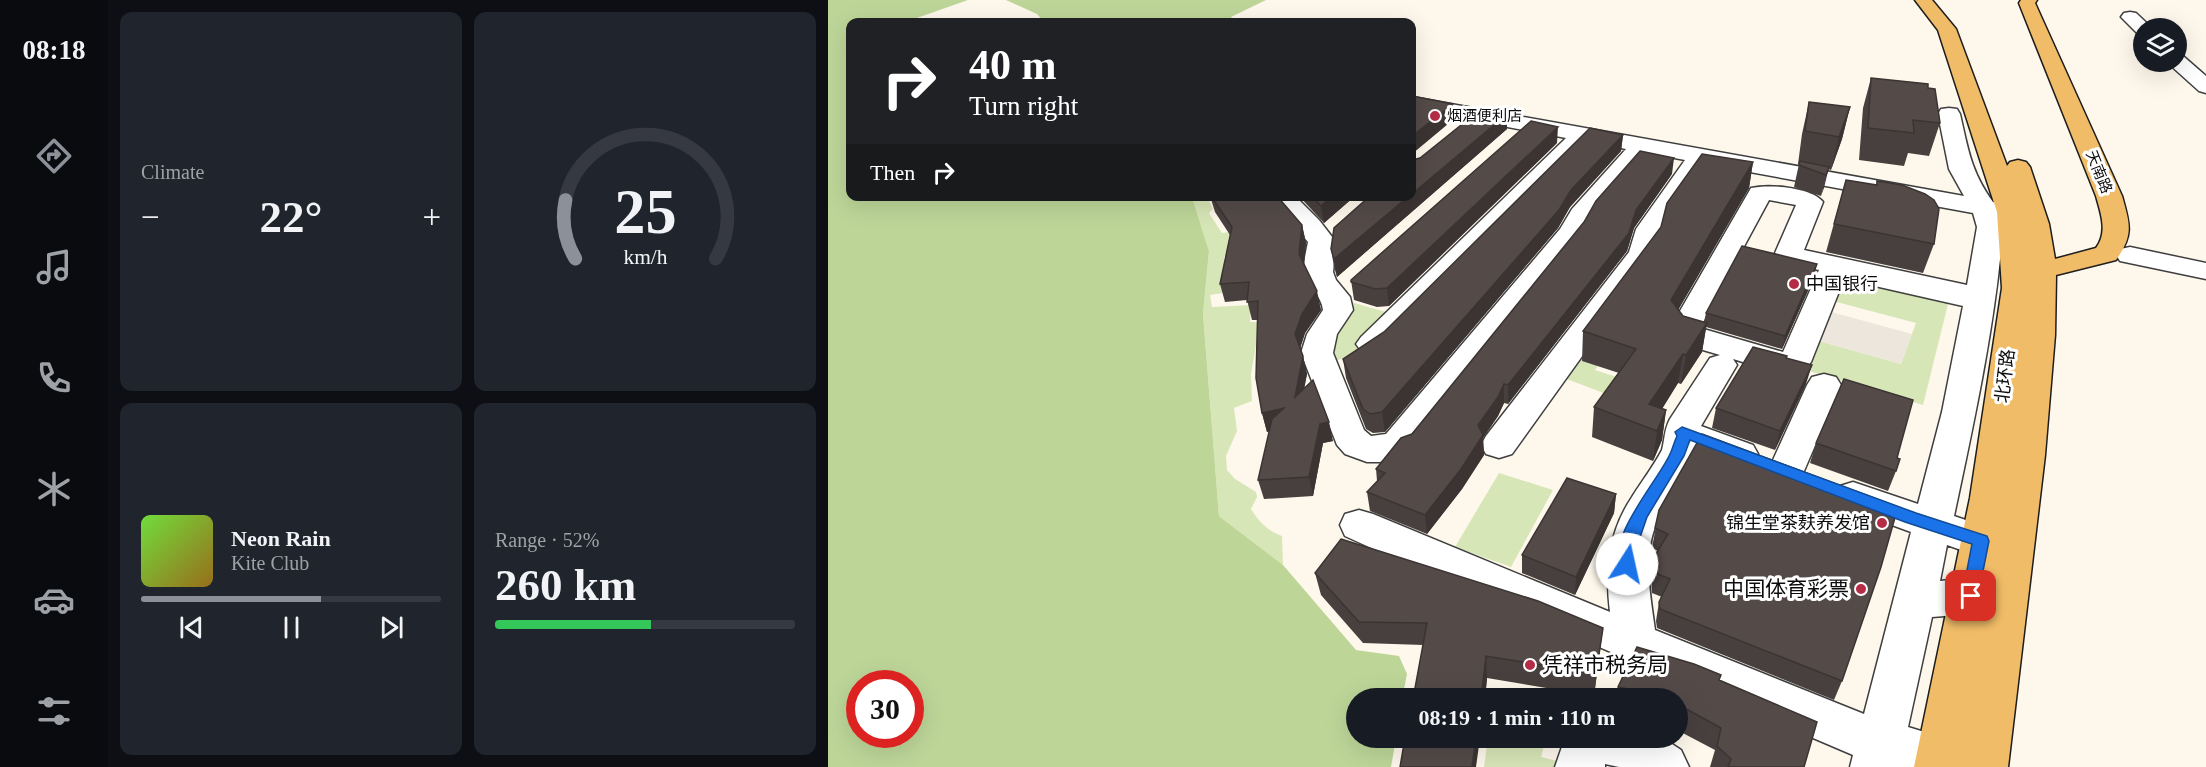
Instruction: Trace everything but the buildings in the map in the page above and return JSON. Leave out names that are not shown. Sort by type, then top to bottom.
[{"type":"main road","name":"北环路","points":[[1923,0],[1947,29],[2033,284],[2025,481],[1983,767]]},
{"type":"main road","name":"北环路","points":[[1940,0],[1977,56],[2009,209]]},
{"type":"main road","name":"天南路","points":[[2029,0],[2027,3],[2030,12],[2109,196],[2117,227],[2117,237],[2106,254],[2033,284]]},
{"type":"main road","name":"天南路","points":[[2040,0],[2040,8],[2126,199],[2133,231],[2130,255]]},
{"type":"main road","points":[[2033,284],[2058,283],[2113,270],[2126,262],[2130,255]]},
{"type":"main road","name":"北环路","points":[[1940,763],[1989,498],[2001,409],[2033,284]]},
{"type":"street","points":[[2130,17],[2133,20]]},
{"type":"street","points":[[2187,70],[2206,87]]},
{"type":"street","points":[[1416,102],[1527,119],[1645,144],[2009,209]]},
{"type":"street","points":[[1416,102],[1478,114],[1520,133],[1582,135],[2009,209]]},
{"type":"street","points":[[1416,121],[1435,107]]},
{"type":"street","points":[[1454,133],[1478,114]]},
{"type":"street","points":[[1949,114],[1961,169],[1967,183],[2009,209]]},
{"type":"street","points":[[1340,364],[1374,342],[1582,135]]},
{"type":"street","points":[[1340,364],[1349,436],[1358,445],[1380,449],[1399,443],[1572,232],[1581,214],[1641,147]]},
{"type":"street","points":[[1499,445],[1642,253],[1649,229],[1699,156]]},
{"type":"street","points":[[1284,201],[1310,226],[1332,232],[1318,265],[1321,281],[1343,291],[1338,310],[1322,334],[1317,353],[1340,364]]},
{"type":"street","points":[[1877,755],[1959,412],[1980,299],[1990,227],[2009,209]]},
{"type":"street","points":[[1772,224],[1792,256],[1980,299],[1835,270],[1795,362],[1791,364],[1690,336],[1684,330],[1772,224]]},
{"type":"street","points":[[2130,255],[2206,271]]},
{"type":"street","points":[[1635,642],[1628,584],[1627,549],[1640,516],[1677,456],[1684,436],[1682,428],[1720,366]]},
{"type":"street","points":[[1810,480],[1824,385]]},
{"type":"street","points":[[1959,412],[2001,409]]},
{"type":"street","points":[[1682,432],[1981,541]]},
{"type":"street","points":[[1359,525],[1635,642],[1877,755],[1940,763]]},
{"type":"street","points":[[1914,601],[1971,596]]},
{"type":"street","points":[[1580,767],[1584,748],[1589,742],[1599,739],[1640,751],[1664,767]]},
{"type":"green space","points":[[828,0],[968,0],[917,18],[846,18],[846,201],[1193,201],[1209,251],[1203,314],[1219,516],[1283,565],[1356,650],[1399,656],[1407,674],[1404,688],[1346,688],[1346,748],[1394,748],[1391,767],[828,767]]},
{"type":"green space","points":[[1006,0],[1266,0],[1232,18],[1040,18],[1037,14]]},
{"type":"green space","points":[[1193,201],[1209,201],[1213,209],[1209,213],[1222,233],[1236,231],[1224,258],[1229,292],[1210,295],[1212,307],[1251,305],[1250,322],[1260,322],[1251,374],[1252,401],[1234,408],[1237,431],[1226,456],[1227,470],[1235,479],[1256,492],[1257,497],[1251,509],[1264,526],[1282,536],[1283,565],[1219,516],[1203,314],[1209,251]]},
{"type":"green space","points":[[1840,271],[1950,296],[1923,405],[1799,368],[1812,339],[1901,364],[1916,323],[1829,300]]},
{"type":"green space","points":[[1344,300],[1393,314],[1352,354],[1334,361],[1322,345]]},
{"type":"green space","points":[[1594,339],[1612,345],[1595,370],[1626,380],[1614,397],[1564,378]]},
{"type":"green space","points":[[1499,473],[1553,490],[1511,567],[1455,547]]},
{"type":"green space","points":[[1487,748],[1543,748],[1541,757],[1569,764],[1568,767],[1484,767]]},
{"type":"shaded area","points":[[1824,310],[1912,334],[1901,364],[1812,339]]},
{"type":"place","name":"烟酒便利店","points":[[1435,116]]},
{"type":"place","name":"中国银行","points":[[1794,284]]},
{"type":"place","name":"锦生堂茶麸养发馆","points":[[1882,523]]},
{"type":"place","name":"中国体育彩票","points":[[1861,589]]},
{"type":"place","name":"凭祥市税务局","points":[[1530,665]]},
{"type":"route","points":[[1627,564],[1627,549],[1632,533],[1677,456],[1684,436],[1682,432],[1981,541],[1971,596]]}]
